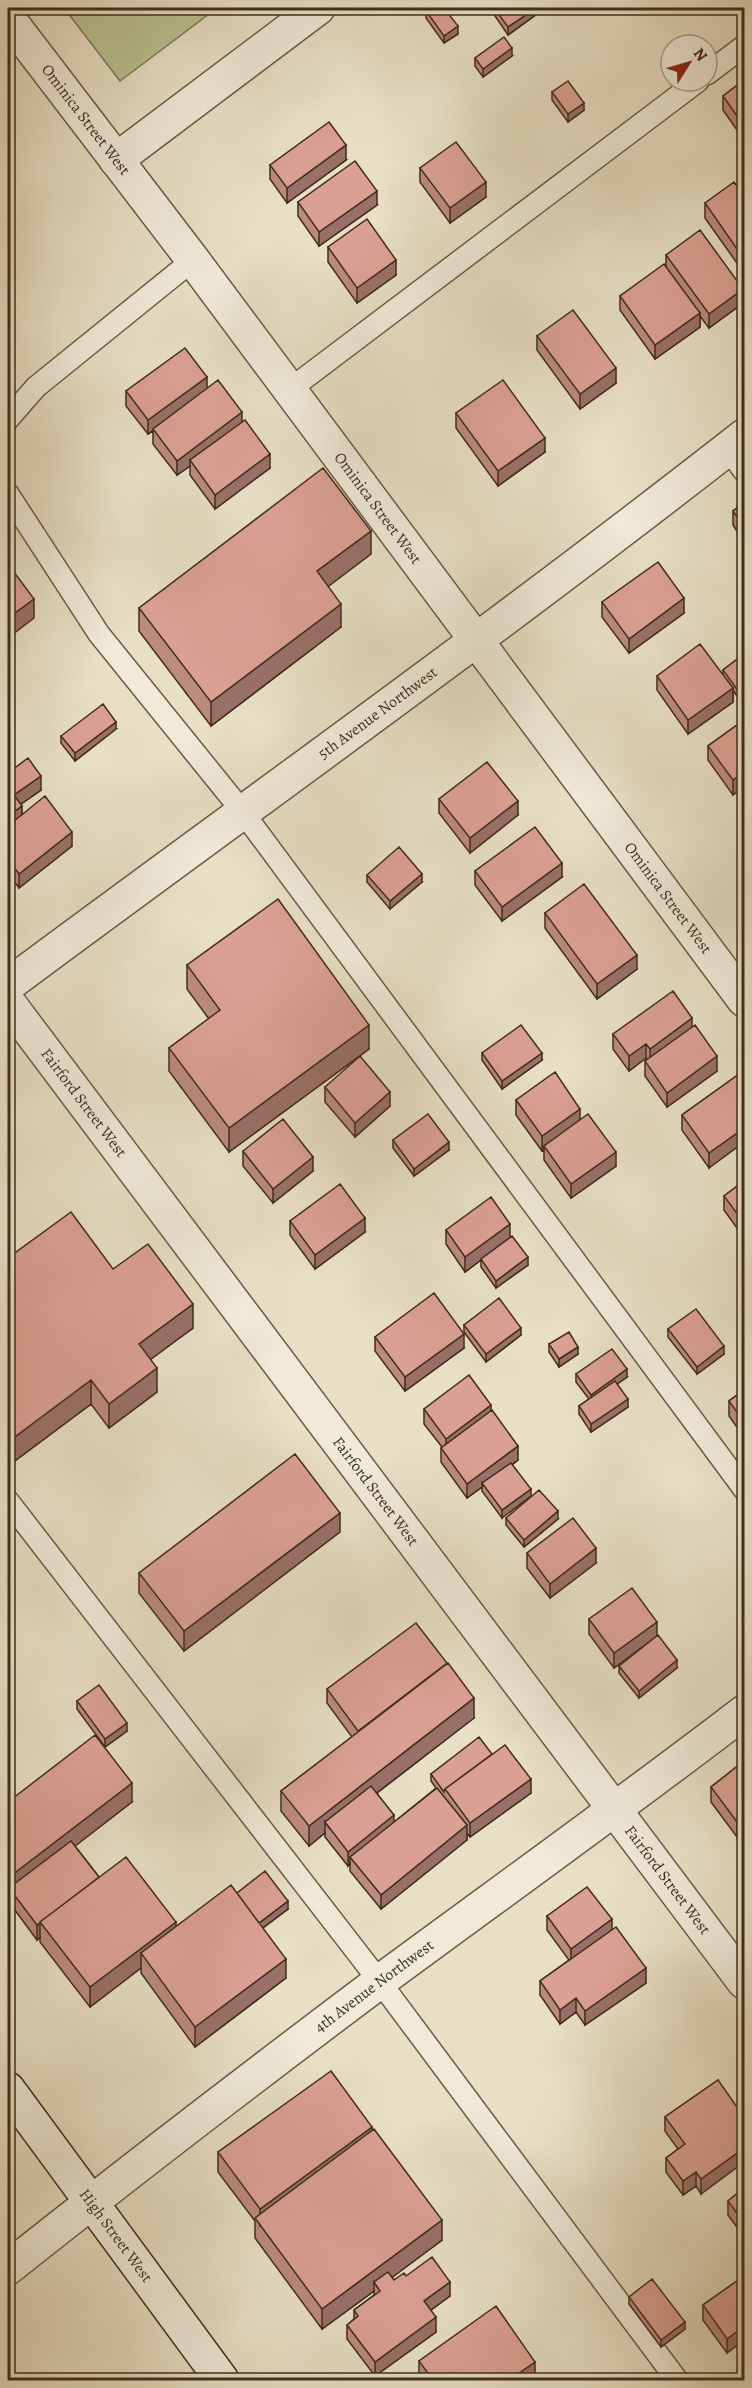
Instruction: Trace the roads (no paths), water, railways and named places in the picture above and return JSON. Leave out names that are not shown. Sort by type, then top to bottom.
[{"type":"street","points":[[116,160],[318,8]]},
{"type":"street","name":"Ominica Street West","points":[[8,18],[478,640],[744,1000]]},
{"type":"street","name":"5th Avenue Northwest","points":[[8,985],[242,811],[739,452]]},
{"type":"street","name":"Fairford Street West","points":[[8,1002],[744,1982]]},
{"type":"street","name":"4th Avenue Northwest","points":[[8,2268],[90,2202],[380,1982],[615,1810],[744,1712]]},
{"type":"street","name":"High Street West","points":[[8,2089],[222,2380]]},
{"type":"lane","points":[[719,65],[744,46]]},
{"type":"lane","points":[[289,390],[682,93]]},
{"type":"lane","points":[[8,419],[36,387],[193,260]]},
{"type":"lane","points":[[8,494],[99,633],[242,811],[744,1489]]},
{"type":"lane","points":[[8,1501],[380,1982],[677,2380]]}]
